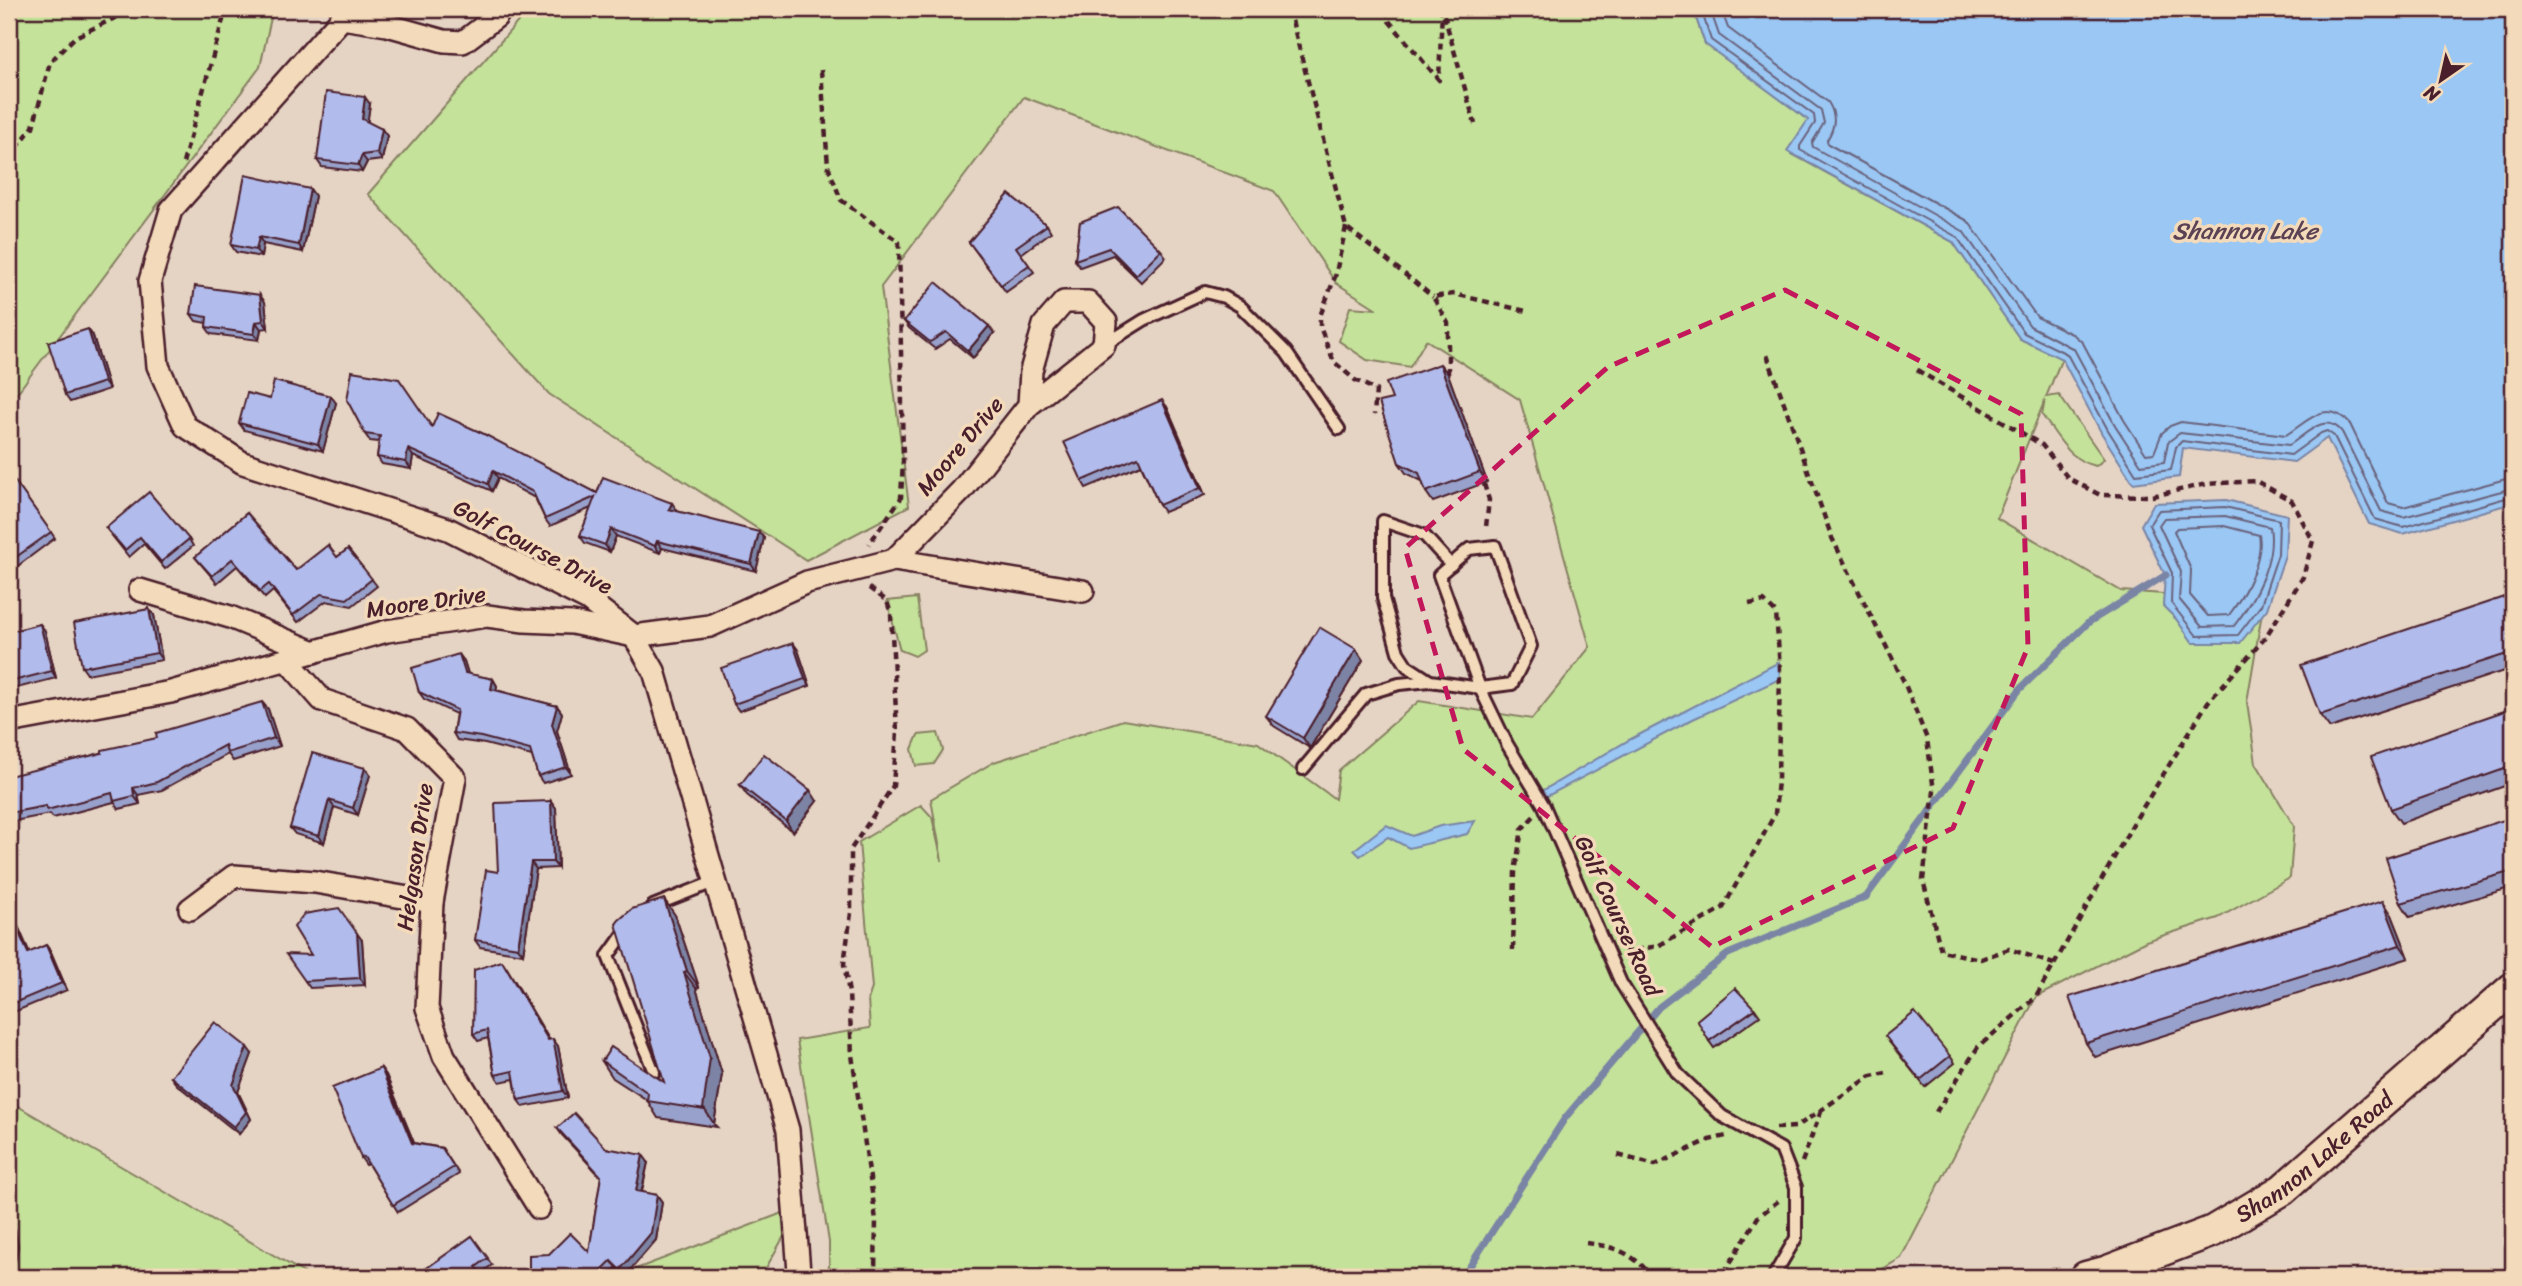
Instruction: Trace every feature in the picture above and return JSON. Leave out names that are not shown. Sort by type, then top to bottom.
[{"type":"main road","name":"Shannon Lake Road","points":[[2086,1277],[2213,1231],[2282,1190],[2513,988]]},
{"type":"street","name":"Golf Course Drive","points":[[501,9],[496,17],[463,42],[444,41],[387,25],[342,18],[171,210],[150,281],[158,366],[185,426],[243,463],[448,529],[588,600],[634,636],[654,671],[788,1130],[799,1272],[797,1277]]},
{"type":"street","name":"Moore Drive","points":[[9,722],[171,692],[387,631],[487,616],[572,623],[634,636],[710,626],[807,582],[894,560],[962,490],[1029,405],[1104,345],[1106,322],[1088,302],[1064,302],[1044,325],[1031,371],[1029,405]]},
{"type":"street","points":[[894,560],[1083,591]]},
{"type":"street","points":[[141,590],[230,617],[314,652]]},
{"type":"street","name":"Helgason Drive","points":[[287,660],[322,700],[407,729],[455,778],[432,902],[427,1008],[444,1056],[539,1208]]},
{"type":"street","points":[[190,909],[234,876],[315,882],[432,902]]},
{"type":"lane","points":[[1104,345],[1144,320],[1205,292],[1224,297],[1240,306],[1286,352],[1339,429]]},
{"type":"lane","points":[[1303,769],[1366,694],[1399,684],[1430,681],[1480,688],[1511,684],[1531,646],[1495,545],[1469,550],[1451,565],[1424,535],[1384,521],[1383,598],[1398,652],[1407,666],[1430,681]]},
{"type":"lane","name":"Golf Course Road","points":[[1451,565],[1439,575],[1480,688],[1507,744],[1544,806],[1621,983],[1678,1074],[1722,1116],[1780,1149],[1796,1187],[1796,1238],[1773,1277]]},
{"type":"lane","points":[[645,913],[654,905],[716,881]]},
{"type":"lane","points":[[635,922],[621,935],[608,956],[654,1072]]},
{"type":"lane","points":[[9,1232],[9,1258]]},
{"type":"path","points":[[9,157],[33,127],[50,62],[75,37],[119,16],[148,9]]},
{"type":"path","points":[[171,210],[226,9]]},
{"type":"path","points":[[1289,9],[1346,227],[1335,277],[1320,316],[1320,327],[1334,362],[1355,380],[1376,390],[1374,415]]},
{"type":"path","points":[[1387,9],[1389,21],[1438,80],[1443,10]]},
{"type":"path","points":[[1443,10],[1475,124]]},
{"type":"path","points":[[821,70],[828,166],[841,201],[899,242],[903,460],[901,498],[848,573],[887,601],[891,614],[897,732],[893,786],[851,849],[851,913],[844,964],[849,993],[852,1055],[876,1220],[875,1271],[872,1277]]},
{"type":"path","points":[[1346,227],[1433,297],[1448,323],[1448,374]]},
{"type":"path","points":[[1433,297],[1454,294],[1526,311]]},
{"type":"path","points":[[1767,355],[1832,538],[1904,682],[1927,739],[1934,791],[1923,880],[1941,951],[1981,959],[2009,949],[2054,964]]},
{"type":"path","points":[[1917,370],[2042,445],[2068,478],[2100,495],[2152,496],[2207,484],[2256,481],[2292,500],[2313,541],[2303,577],[2265,638],[2208,702],[2134,822],[2036,997],[1978,1047],[1936,1112]]},
{"type":"path","points":[[1484,484],[1489,500],[1486,527]]},
{"type":"path","points":[[1609,955],[1658,946],[1723,908],[1775,814],[1780,669],[1776,613],[1764,601],[1749,604]]},
{"type":"path","points":[[1513,950],[1515,872],[1522,829],[1544,806]]},
{"type":"path","points":[[1801,1166],[1822,1109]]},
{"type":"path","points":[[1712,1277],[1727,1268],[1758,1217],[1796,1187]]},
{"type":"path","points":[[1586,1243],[1613,1246],[1644,1267],[1652,1277]]},
{"type":"highlighted area","points":[[1785,290],[2021,414],[2028,647],[1953,828],[1712,947],[1463,749],[1405,548],[1608,367]]},
{"type":"green space","points":[[9,9],[273,9],[260,67],[9,404]]},
{"type":"green space","points":[[529,9],[1693,9],[1705,44],[1809,120],[1788,152],[1953,242],[2020,339],[2062,358],[2046,397],[2059,395],[2104,459],[2096,466],[2071,453],[2042,415],[2045,400],[1997,518],[2121,591],[2264,601],[2247,702],[2256,763],[2294,826],[2290,878],[2218,918],[2146,941],[2036,997],[1901,1258],[1869,1277],[826,1277],[829,1268],[829,1242],[797,1040],[870,1028],[868,1000],[872,988],[859,842],[921,805],[932,817],[942,861],[931,799],[994,762],[1123,720],[1258,743],[1335,799],[1339,770],[1419,701],[1532,719],[1590,647],[1520,400],[1426,340],[1410,367],[1367,360],[1339,341],[1350,307],[1377,309],[1336,283],[1274,191],[1024,97],[881,287],[909,506],[806,560],[549,394],[368,194]]},
{"type":"green space","points":[[917,598],[924,650],[915,656],[900,650],[887,601]]},
{"type":"green space","points":[[938,733],[943,750],[934,764],[916,766],[912,749],[918,735]]},
{"type":"green space","points":[[9,1101],[311,1277],[9,1277]]},
{"type":"green space","points":[[801,1206],[761,1277],[615,1277]]},
{"type":"water","name":"Shannon Lake","points":[[1693,9],[2513,9],[2513,503],[2403,534],[2369,524],[2327,438],[2294,462],[2183,448],[2179,477],[2133,483],[2102,434],[2062,359],[2020,339],[1953,242],[1787,151],[1808,120],[1705,44]]},
{"type":"water","points":[[2226,500],[2287,515],[2285,555],[2267,609],[2240,643],[2193,643],[2163,606],[2165,575],[2141,525],[2154,503]]},
{"type":"water","points":[[1779,662],[1780,679],[1693,719],[1540,800],[1537,794],[1629,740]]},
{"type":"water","points":[[1475,821],[1467,834],[1409,848],[1388,837],[1360,856],[1354,850],[1386,825],[1412,836],[1440,826]]},
{"type":"building","points":[[326,92],[365,97],[362,119],[382,129],[377,153],[362,155],[358,165],[317,160]]},
{"type":"building","points":[[245,175],[310,189],[299,245],[259,237],[256,250],[231,245]]},
{"type":"building","points":[[1009,194],[1047,225],[1016,247],[1029,265],[1001,285],[969,242]]},
{"type":"building","points":[[1118,207],[1161,250],[1136,275],[1109,248],[1075,260],[1080,222]]},
{"type":"building","points":[[936,282],[989,326],[968,351],[946,332],[930,342],[904,321]]},
{"type":"building","points":[[195,286],[260,295],[263,321],[256,322],[254,334],[206,327],[207,317],[191,314]]},
{"type":"building","points":[[88,329],[104,382],[65,395],[48,342]]},
{"type":"building","points":[[1440,364],[1480,472],[1426,492],[1419,473],[1399,463],[1379,402],[1392,399],[1386,383]]},
{"type":"building","points":[[352,371],[399,379],[432,427],[438,413],[597,493],[603,477],[672,503],[669,509],[759,532],[751,564],[657,541],[655,546],[611,529],[605,545],[580,536],[595,497],[545,519],[533,492],[493,471],[488,484],[408,449],[406,462],[377,457],[380,436],[365,434],[347,400]]},
{"type":"building","points":[[274,381],[331,396],[318,444],[239,423],[247,393],[270,399]]},
{"type":"building","points":[[1162,400],[1200,488],[1159,505],[1138,457],[1082,481],[1064,442]]},
{"type":"building","points":[[9,473],[51,532],[9,562]]},
{"type":"building","points":[[149,492],[189,539],[161,562],[140,537],[125,550],[106,528]]},
{"type":"building","points":[[247,513],[296,570],[328,545],[337,557],[348,549],[372,579],[347,599],[321,594],[293,615],[269,584],[260,591],[232,559],[212,576],[195,557]]},
{"type":"building","points":[[2513,594],[2513,652],[2320,715],[2301,665]]},
{"type":"building","points":[[149,609],[157,653],[82,667],[74,623]]},
{"type":"building","points":[[40,624],[52,671],[9,682],[9,632]]},
{"type":"building","points":[[1319,627],[1356,649],[1303,738],[1266,716]]},
{"type":"building","points":[[793,643],[805,679],[734,704],[721,668]]},
{"type":"building","points":[[459,654],[465,673],[493,679],[491,689],[557,706],[552,724],[566,767],[538,776],[530,750],[481,737],[453,733],[457,710],[419,692],[412,668]]},
{"type":"building","points":[[262,702],[274,738],[227,753],[225,745],[157,782],[133,788],[134,796],[114,801],[112,793],[47,810],[46,806],[9,813],[9,776],[157,738],[156,733]]},
{"type":"building","points":[[2513,708],[2513,766],[2391,809],[2371,757]]},
{"type":"building","points":[[312,753],[365,768],[353,808],[329,800],[319,836],[290,828]]},
{"type":"building","points":[[764,754],[810,790],[786,821],[740,785]]},
{"type":"building","points":[[551,801],[553,862],[531,862],[518,947],[475,940],[486,870],[498,872],[495,803]]},
{"type":"building","points":[[2513,817],[2513,871],[2401,903],[2386,858]]},
{"type":"building","points":[[664,899],[710,1058],[705,1110],[647,1101],[648,1093],[602,1061],[611,1047],[664,1082],[616,924],[632,909]]},
{"type":"building","points":[[2383,901],[2400,945],[2086,1043],[2069,997]]},
{"type":"building","points":[[339,908],[357,933],[360,978],[305,981],[286,954],[311,955],[294,927],[304,914]]},
{"type":"building","points":[[9,911],[28,953],[46,945],[62,983],[9,1005]]},
{"type":"building","points":[[502,961],[548,1040],[553,1039],[563,1091],[518,1100],[513,1071],[495,1075],[487,1030],[473,1034],[474,970]]},
{"type":"building","points":[[1735,988],[1755,1009],[1709,1041],[1697,1020]]},
{"type":"building","points":[[1915,1012],[1950,1056],[1920,1080],[1885,1036]]},
{"type":"building","points":[[215,1022],[247,1047],[233,1085],[246,1112],[234,1127],[171,1077]]},
{"type":"building","points":[[381,1068],[412,1143],[442,1148],[454,1167],[393,1205],[364,1157],[361,1158],[332,1088]]},
{"type":"building","points":[[574,1113],[606,1148],[643,1155],[636,1191],[657,1195],[651,1233],[620,1270],[611,1261],[595,1277],[529,1277],[529,1255],[549,1254],[570,1233],[589,1252],[601,1176],[557,1128]]},
{"type":"building","points":[[472,1236],[488,1258],[476,1267],[484,1277],[417,1275]]},
{"type":"waterway","points":[[1463,1277],[1565,1118],[1659,1007],[1728,954],[1866,897],[2020,689],[2089,622],[2166,575]]}]
